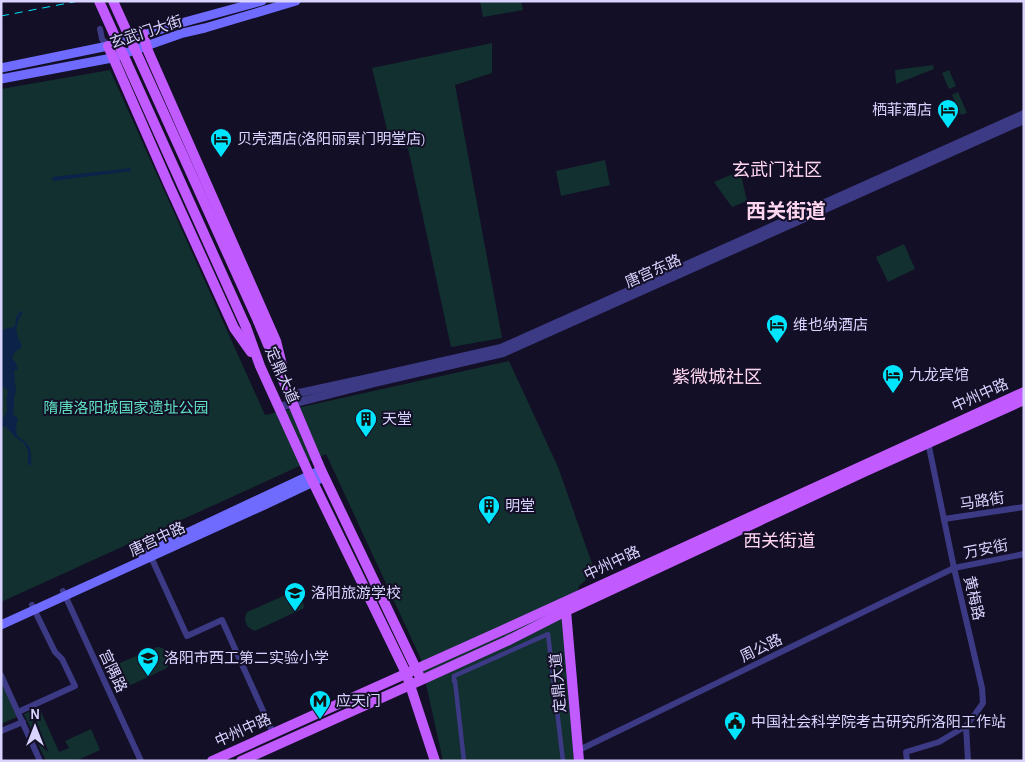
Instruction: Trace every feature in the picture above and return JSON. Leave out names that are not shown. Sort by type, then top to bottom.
[{"type":"main road","name":"定鼎大道","points":[[99,1],[242,330],[406,673],[434,761]]},
{"type":"main road","name":"定鼎大道","points":[[113,1],[262,318],[292,399],[323,473],[421,681]]},
{"type":"main road","name":"玄武门大街","points":[[1,68],[108,46],[143,34],[262,1]]},
{"type":"main road","name":"玄武门大街","points":[[1,79],[112,58],[183,33],[296,1]]},
{"type":"main road","points":[[143,34],[146,46],[200,168],[262,318]]},
{"type":"main road","points":[[108,46],[234,328],[242,330]]},
{"type":"main road","points":[[168,183],[200,168]]},
{"type":"main road","name":"中州中路","points":[[212,761],[406,673],[564,607],[927,439],[1024,392]]},
{"type":"main road","name":"中州中路","points":[[927,439],[1024,400]]},
{"type":"main road","name":"唐宫中路","points":[[64,594],[151,557],[323,473]]},
{"type":"main road","name":"唐宫中路","points":[[1,625],[33,608],[312,479]]},
{"type":"main road","name":"定鼎大道","points":[[564,607],[579,761]]},
{"type":"main road","name":"中州中路","points":[[241,761],[507,641],[564,607]]},
{"type":"main road","name":"唐宫中路","points":[[1,619],[33,608]]},
{"type":"street","points":[[100,29],[102,39],[108,46]]},
{"type":"street","name":"唐宫东路","points":[[279,407],[292,399],[373,377],[501,348],[1024,114]]},
{"type":"street","name":"唐宫东路","points":[[292,399],[374,383],[503,353],[1024,120]]},
{"type":"street","name":"黄梅路","points":[[927,439],[982,688],[983,703],[966,726]]},
{"type":"street","name":"马路街","points":[[944,519],[1024,507]]},
{"type":"street","name":"万安街","points":[[954,568],[1024,554]]},
{"type":"street","points":[[151,557],[187,636],[222,620],[273,734]]},
{"type":"street","name":"周公路","points":[[579,750],[954,568]]},
{"type":"street","name":"宫隅路","points":[[64,594],[141,761]]},
{"type":"street","points":[[18,712],[75,686],[33,608]]},
{"type":"street","points":[[464,761],[454,676],[548,634],[563,761]]},
{"type":"street","points":[[1,675],[40,761]]},
{"type":"street","points":[[1,731],[22,722]]},
{"type":"street","points":[[907,761],[906,752],[939,742],[966,726],[968,761]]},
{"type":"green space","points":[[480,1],[521,1],[523,10],[483,17]]},
{"type":"green space","points":[[492,43],[492,73],[455,85],[502,338],[451,347],[408,148],[391,146],[372,68]]},
{"type":"green space","points":[[933,65],[934,69],[896,84],[895,70]]},
{"type":"green space","name":"隋唐洛阳城国家遗址公园","points":[[110,70],[265,415],[509,361],[558,467],[595,572],[579,586],[565,632],[574,761],[443,761],[420,657],[326,454],[1,602],[1,89]]},
{"type":"green space","points":[[949,70],[956,86],[949,89],[942,73]]},
{"type":"green space","points":[[958,92],[967,113],[961,115],[952,95]]},
{"type":"green space","points":[[605,160],[610,185],[561,196],[556,171]]},
{"type":"green space","points":[[740,171],[747,201],[732,207],[714,182]]},
{"type":"green space","points":[[904,244],[915,269],[888,282],[876,257]]},
{"type":"green space","points":[[290,593],[300,598],[304,608],[255,631],[247,626],[245,618],[247,612]]},
{"type":"green space","points":[[157,647],[165,649],[169,654],[170,661],[167,668],[131,685],[121,680],[118,674],[120,663]]},
{"type":"green space","points":[[1,681],[17,717],[1,724]]},
{"type":"green space","points":[[39,707],[59,752],[69,748],[65,741],[91,729],[100,750],[76,761],[46,761],[24,714]]},
{"type":"water","points":[[131,168],[131,171],[53,181],[52,177]]},
{"type":"water","points":[[20,311],[23,312],[18,323],[17,336],[22,347],[15,352],[12,358],[18,370],[14,370],[16,392],[13,414],[18,419],[16,425],[17,436],[30,448],[31,465],[28,465],[28,451],[24,443],[16,438],[6,427],[1,426],[6,414],[8,392],[6,388],[1,386],[1,331],[15,325]]},
{"type":"railway","points":[[1,16],[79,1]]},
{"type":"place","name":"栖菲酒店","points":[[948,129]]},
{"type":"place","name":"贝壳酒店(洛阳丽景门明堂店)","points":[[221,158]]},
{"type":"place","name":"维也纳酒店","points":[[777,344]]},
{"type":"place","name":"九龙宾馆","points":[[893,394]]},
{"type":"place","name":"天堂","points":[[366,438]]},
{"type":"place","name":"明堂","points":[[489,525]]},
{"type":"place","name":"洛阳旅游学校","points":[[295,612]]},
{"type":"place","name":"洛阳市西工第二实验小学","points":[[148,677]]},
{"type":"place","name":"应天门","points":[[320,720]]},
{"type":"place","name":"中国社会科学院考古研究所洛阳工作站","points":[[735,741]]},
{"type":"district","name":"玄武门社区","points":[[777,170]]},
{"type":"district","name":"西关街道","points":[[786,211]]},
{"type":"district","name":"紫微城社区","points":[[717,377]]},
{"type":"district","name":"西关街道","points":[[779,541]]}]
